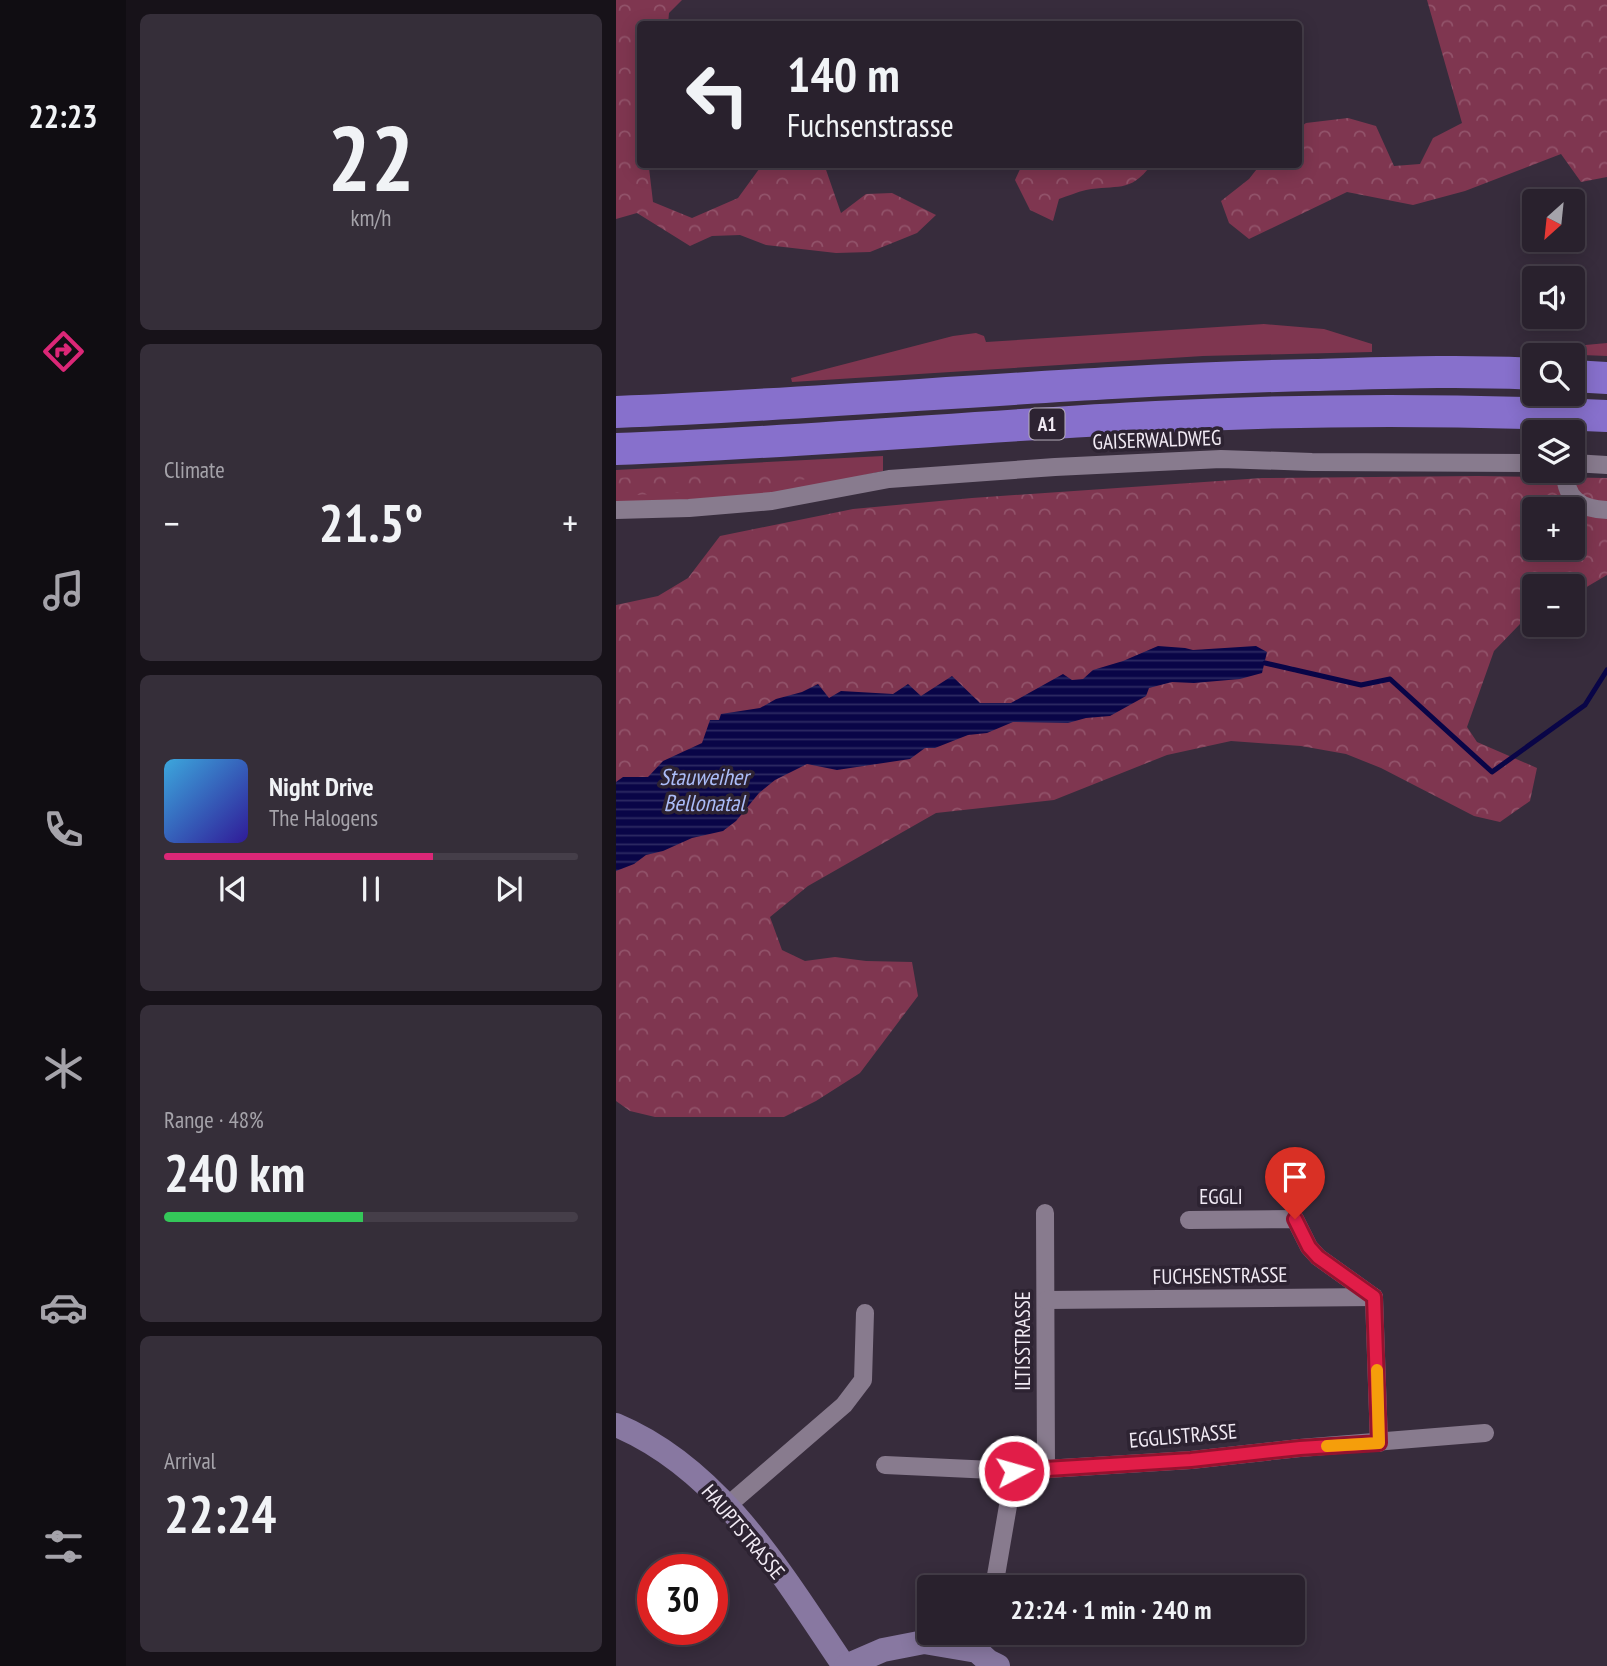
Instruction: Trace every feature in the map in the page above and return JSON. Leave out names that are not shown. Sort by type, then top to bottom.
[{"type":"highway","name":"A1","points":[[616,412],[1231,376],[1477,371],[1522,373]]},
{"type":"highway","points":[[1585,376],[1607,377]]},
{"type":"highway","name":"A1","points":[[616,449],[1226,414],[1401,410],[1607,416]]},
{"type":"street","name":"GAISERWALDWEG","points":[[616,510],[759,502],[889,479],[1055,467],[1221,459],[1312,463],[1522,463]]},
{"type":"street","points":[[1585,464],[1607,465]]},
{"type":"street","points":[[1565,483],[1575,500],[1594,509],[1607,510]]},
{"type":"street","name":"ILTISSTRASSE","points":[[1045,1213],[1046,1468]]},
{"type":"street","name":"EGGLI","points":[[1189,1220],[1295,1219],[1309,1247],[1318,1257],[1374,1297]]},
{"type":"street","points":[[1374,1297],[1379,1443]]},
{"type":"street","name":"FUCHSENSTRASSE","points":[[1046,1300],[1374,1297]]},
{"type":"street","points":[[727,1506],[857,1391],[865,1372],[865,1313]]},
{"type":"street","name":"HAUPTSTRASSE","points":[[616,1425],[678,1460],[727,1506],[786,1581],[845,1666],[883,1650],[917,1643]]},
{"type":"street","name":"EGGLISTRASSE","points":[[885,1465],[1014,1471],[1180,1461],[1485,1433]]},
{"type":"street","points":[[996,1575],[1014,1471]]},
{"type":"street","name":"HAUPTSTRASSE","points":[[982,1645],[988,1661],[998,1666]]},
{"type":"green space","points":[[616,0],[682,0],[669,13],[668,21],[637,21],[637,168],[649,168],[653,202],[692,218],[738,198],[760,168],[825,168],[841,213],[866,194],[892,193],[936,215],[917,233],[870,252],[836,253],[766,245],[740,235],[712,236],[690,246],[637,213],[616,219]]},
{"type":"green space","points":[[1427,0],[1607,0],[1607,177],[1581,182],[1561,154],[1465,191],[1413,205],[1347,192],[1249,239],[1229,223],[1221,201],[1249,179],[1258,168],[1302,168],[1302,126],[1306,123],[1348,118],[1376,126],[1394,166],[1420,164],[1433,138],[1462,123]]},
{"type":"green space","points":[[1020,168],[1148,168],[1129,184],[1086,190],[1059,199],[1053,221],[1030,210],[1015,180]]},
{"type":"green space","points":[[1264,324],[1324,329],[1372,344],[1372,352],[1203,356],[792,382],[791,378],[953,336],[976,333],[984,336],[986,342]]},
{"type":"green space","points":[[1607,343],[1607,356],[1585,355],[1585,345]]},
{"type":"green space","points":[[883,456],[883,471],[774,495],[616,504],[616,470]]},
{"type":"green space","points":[[769,469],[813,473],[810,478],[768,488],[616,496],[616,478]]},
{"type":"green space","points":[[1478,476],[1522,477],[1522,483],[1585,483],[1585,478],[1607,478],[1607,575],[1585,588],[1585,574],[1522,574],[1522,623],[1494,651],[1467,727],[1477,742],[1537,768],[1530,801],[1500,822],[1474,816],[1381,768],[1346,754],[1301,746],[1231,741],[1167,755],[1054,800],[936,813],[808,886],[770,917],[782,950],[805,961],[835,957],[912,962],[918,996],[860,1073],[816,1101],[784,1117],[655,1117],[630,1111],[616,1101],[616,605],[658,596],[688,578],[720,536],[853,509],[1262,478]]},
{"type":"water","name":"Stauweiher Bellonatal","points":[[1158,646],[1193,650],[1256,646],[1267,652],[1262,673],[1240,679],[1172,682],[1149,688],[1146,696],[1110,716],[1068,723],[1013,722],[987,733],[968,735],[935,748],[925,748],[910,759],[837,770],[807,764],[775,780],[723,831],[692,838],[663,851],[646,855],[634,864],[616,871],[616,782],[623,777],[648,777],[663,761],[702,743],[710,720],[719,720],[721,714],[760,708],[776,699],[802,692],[818,684],[829,698],[841,691],[893,694],[908,684],[921,696],[952,676],[980,703],[1011,703],[1063,674],[1072,680],[1083,679],[1093,670]]},
{"type":"waterway","points":[[1265,663],[1361,685],[1390,679],[1492,772],[1585,705],[1607,670]]},
{"type":"slow traffic","points":[[1327,1446],[1379,1443],[1377,1370]]},
{"type":"route","points":[[1014,1471],[1191,1460],[1300,1448],[1379,1443],[1374,1297],[1318,1257],[1309,1247],[1295,1219]]}]
